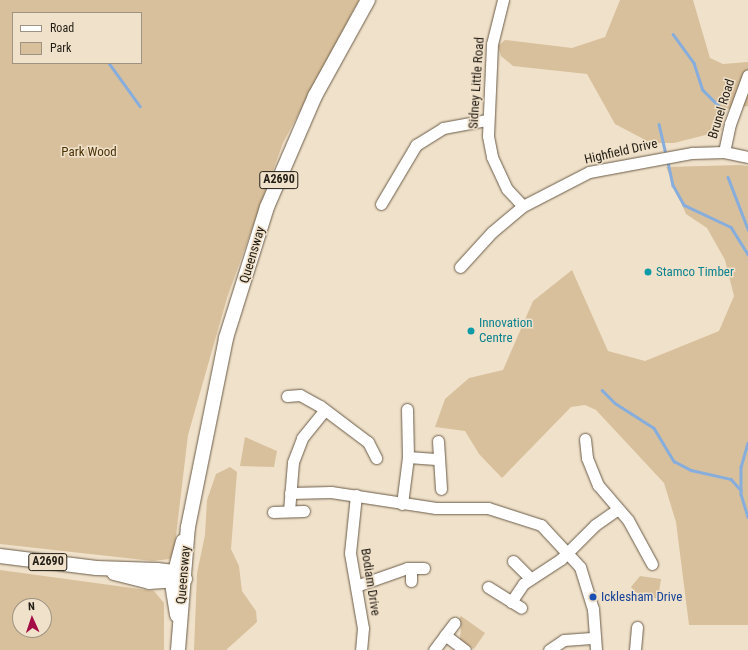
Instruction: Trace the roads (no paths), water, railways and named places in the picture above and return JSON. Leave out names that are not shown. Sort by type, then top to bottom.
[{"type":"main road","name":"Queensway","points":[[178,650],[179,623],[177,578],[226,338],[268,207],[315,96],[368,0]]},
{"type":"main road","name":"A2690","points":[[0,556],[177,578]]},
{"type":"street","name":"Sidney Little Road","points":[[503,0],[492,44],[487,120],[492,157],[508,189],[523,206]]},
{"type":"street","name":"Brunel Road","points":[[724,152],[730,124],[748,75]]},
{"type":"street","points":[[381,204],[416,145],[443,128],[487,120]]},
{"type":"street","name":"Highfield Drive","points":[[460,267],[492,232],[523,206],[589,172],[635,160],[724,152],[748,157]]},
{"type":"street","points":[[287,396],[300,396],[325,410],[368,442],[376,458]]},
{"type":"street","points":[[402,504],[408,457],[407,409]]},
{"type":"street","points":[[289,511],[293,462],[302,438],[325,410]]},
{"type":"street","points":[[585,439],[587,458],[598,485],[618,509],[652,564]]},
{"type":"street","points":[[438,441],[443,485]]},
{"type":"street","points":[[408,457],[439,459]]},
{"type":"street","points":[[290,493],[356,495],[402,504],[488,508],[514,514],[541,525],[568,552],[586,583],[596,650]]},
{"type":"street","name":"Bodiam Drive","points":[[356,495],[350,553],[363,628],[361,650]]},
{"type":"street","points":[[511,602],[531,579],[568,552],[595,526],[618,509]]},
{"type":"street","points":[[274,512],[304,512]]},
{"type":"street","points":[[513,561],[531,579]]},
{"type":"street","points":[[356,586],[411,568],[424,568]]},
{"type":"street","points":[[411,568],[411,581]]},
{"type":"street","points":[[488,587],[521,608]]},
{"type":"street","points":[[434,650],[454,623]]},
{"type":"street","points":[[636,650],[637,627]]},
{"type":"street","points":[[445,635],[465,650]]},
{"type":"street","points":[[549,650],[564,640],[595,638]]},
{"type":"waterway","points":[[673,34],[694,63],[703,90],[723,110]]},
{"type":"waterway","points":[[110,64],[140,106]]},
{"type":"waterway","points":[[659,124],[665,150]]},
{"type":"waterway","points":[[668,162],[673,185],[684,205],[731,227],[748,254]]},
{"type":"waterway","points":[[728,177],[748,229]]},
{"type":"waterway","points":[[602,390],[615,403],[654,428],[674,461],[691,470],[731,479],[741,490]]},
{"type":"waterway","points":[[748,443],[741,467],[741,494],[748,517]]},
{"type":"place","name":"Stamco Timber","points":[[648,272]]},
{"type":"place","name":"Innovation Centre","points":[[471,331]]},
{"type":"place","name":"Icklesham Drive","points":[[593,597]]},
{"type":"park label","name":"Park Wood","points":[[89,152]]}]
